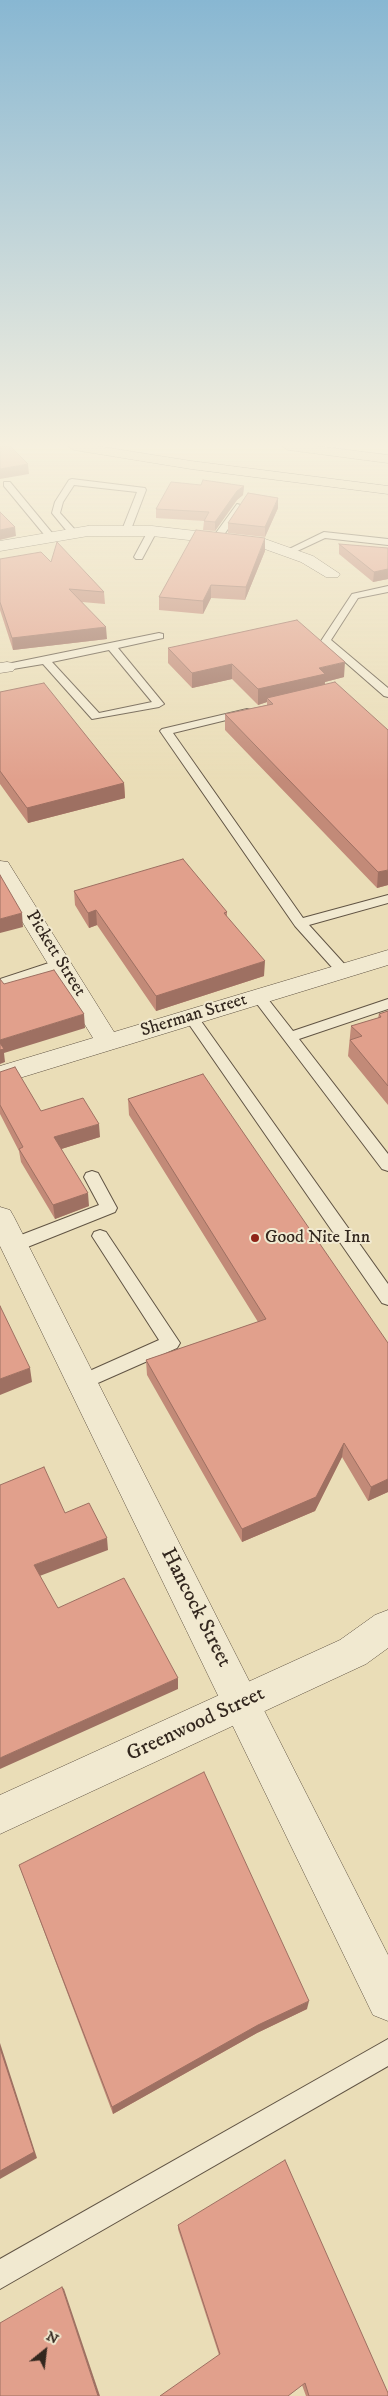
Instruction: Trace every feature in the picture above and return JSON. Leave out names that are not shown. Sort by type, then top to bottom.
[{"type":"street","points":[[302,558],[332,574]]},
{"type":"street","name":"Pickett Street","points":[[0,867],[108,1042]]},
{"type":"street","name":"Sherman Street","points":[[0,1075],[388,957]]},
{"type":"street","name":"Hancock Street","points":[[0,1217],[243,1704],[388,2000]]},
{"type":"street","name":"Greenwood Street","points":[[0,1815],[353,1652],[388,1627]]},
{"type":"lane","points":[[388,589],[355,596],[326,641],[388,694]]},
{"type":"lane","points":[[3,668],[159,636]]},
{"type":"lane","points":[[45,660],[96,717],[159,704],[111,646]]},
{"type":"lane","points":[[260,709],[166,731],[300,923],[343,971]]},
{"type":"lane","points":[[300,923],[388,899]]},
{"type":"lane","points":[[0,984],[61,963]]},
{"type":"lane","points":[[259,997],[388,1165]]},
{"type":"lane","points":[[289,1037],[388,1004]]},
{"type":"lane","points":[[191,1017],[388,1298]]},
{"type":"lane","points":[[14,1245],[109,1208],[92,1177]]},
{"type":"lane","points":[[82,1382],[171,1343],[100,1236]]},
{"type":"lane","points":[[0,2275],[388,2052]]},
{"type":"building","points":[[47,558],[51,562],[52,558],[72,558],[104,592],[69,589],[106,627],[12,638],[0,602],[0,559]]},
{"type":"building","points":[[181,558],[257,558],[246,587],[211,585],[203,601],[159,597]]},
{"type":"building","points":[[356,558],[388,558],[388,569],[374,572]]},
{"type":"building","points":[[297,620],[345,662],[319,668],[325,674],[258,689],[232,664],[192,673],[168,648]]},
{"type":"building","points":[[335,682],[388,730],[388,870],[378,872],[225,714],[273,704],[267,698]]},
{"type":"building","points":[[44,683],[124,783],[27,808],[0,771],[0,692]]},
{"type":"building","points":[[183,859],[227,912],[224,913],[265,961],[156,996],[96,910],[88,913],[74,891]]},
{"type":"building","points":[[0,875],[22,913],[0,919]]},
{"type":"building","points":[[54,970],[84,1014],[0,1040],[0,979],[4,984]]},
{"type":"building","points":[[388,1011],[388,1086],[350,1040],[362,1036],[351,1026],[381,1017],[379,1014]]},
{"type":"building","points":[[15,1067],[41,1111],[83,1098],[99,1124],[54,1137],[88,1193],[53,1205],[19,1149],[23,1147],[0,1105],[0,1072]]},
{"type":"building","points":[[203,1074],[388,1343],[388,1479],[371,1487],[344,1443],[316,1497],[242,1529],[146,1360],[266,1319],[128,1099]]},
{"type":"building","points":[[0,1306],[30,1368],[0,1379]]},
{"type":"building","points":[[44,1467],[65,1513],[89,1503],[107,1538],[34,1565],[58,1608],[124,1578],[178,1678],[0,1758],[0,1485]]},
{"type":"building","points":[[204,1772],[309,2001],[258,2025],[112,2107],[19,1865]]},
{"type":"building","points":[[0,2048],[34,2152],[0,2171]]},
{"type":"building","points":[[285,2160],[388,2396],[309,2396],[305,2383],[288,2396],[160,2396],[220,2354],[178,2225]]},
{"type":"building","points":[[62,2287],[98,2396],[0,2396],[0,2323]]},
{"type":"place","name":"Good Nite Inn","points":[[255,1238]]}]
